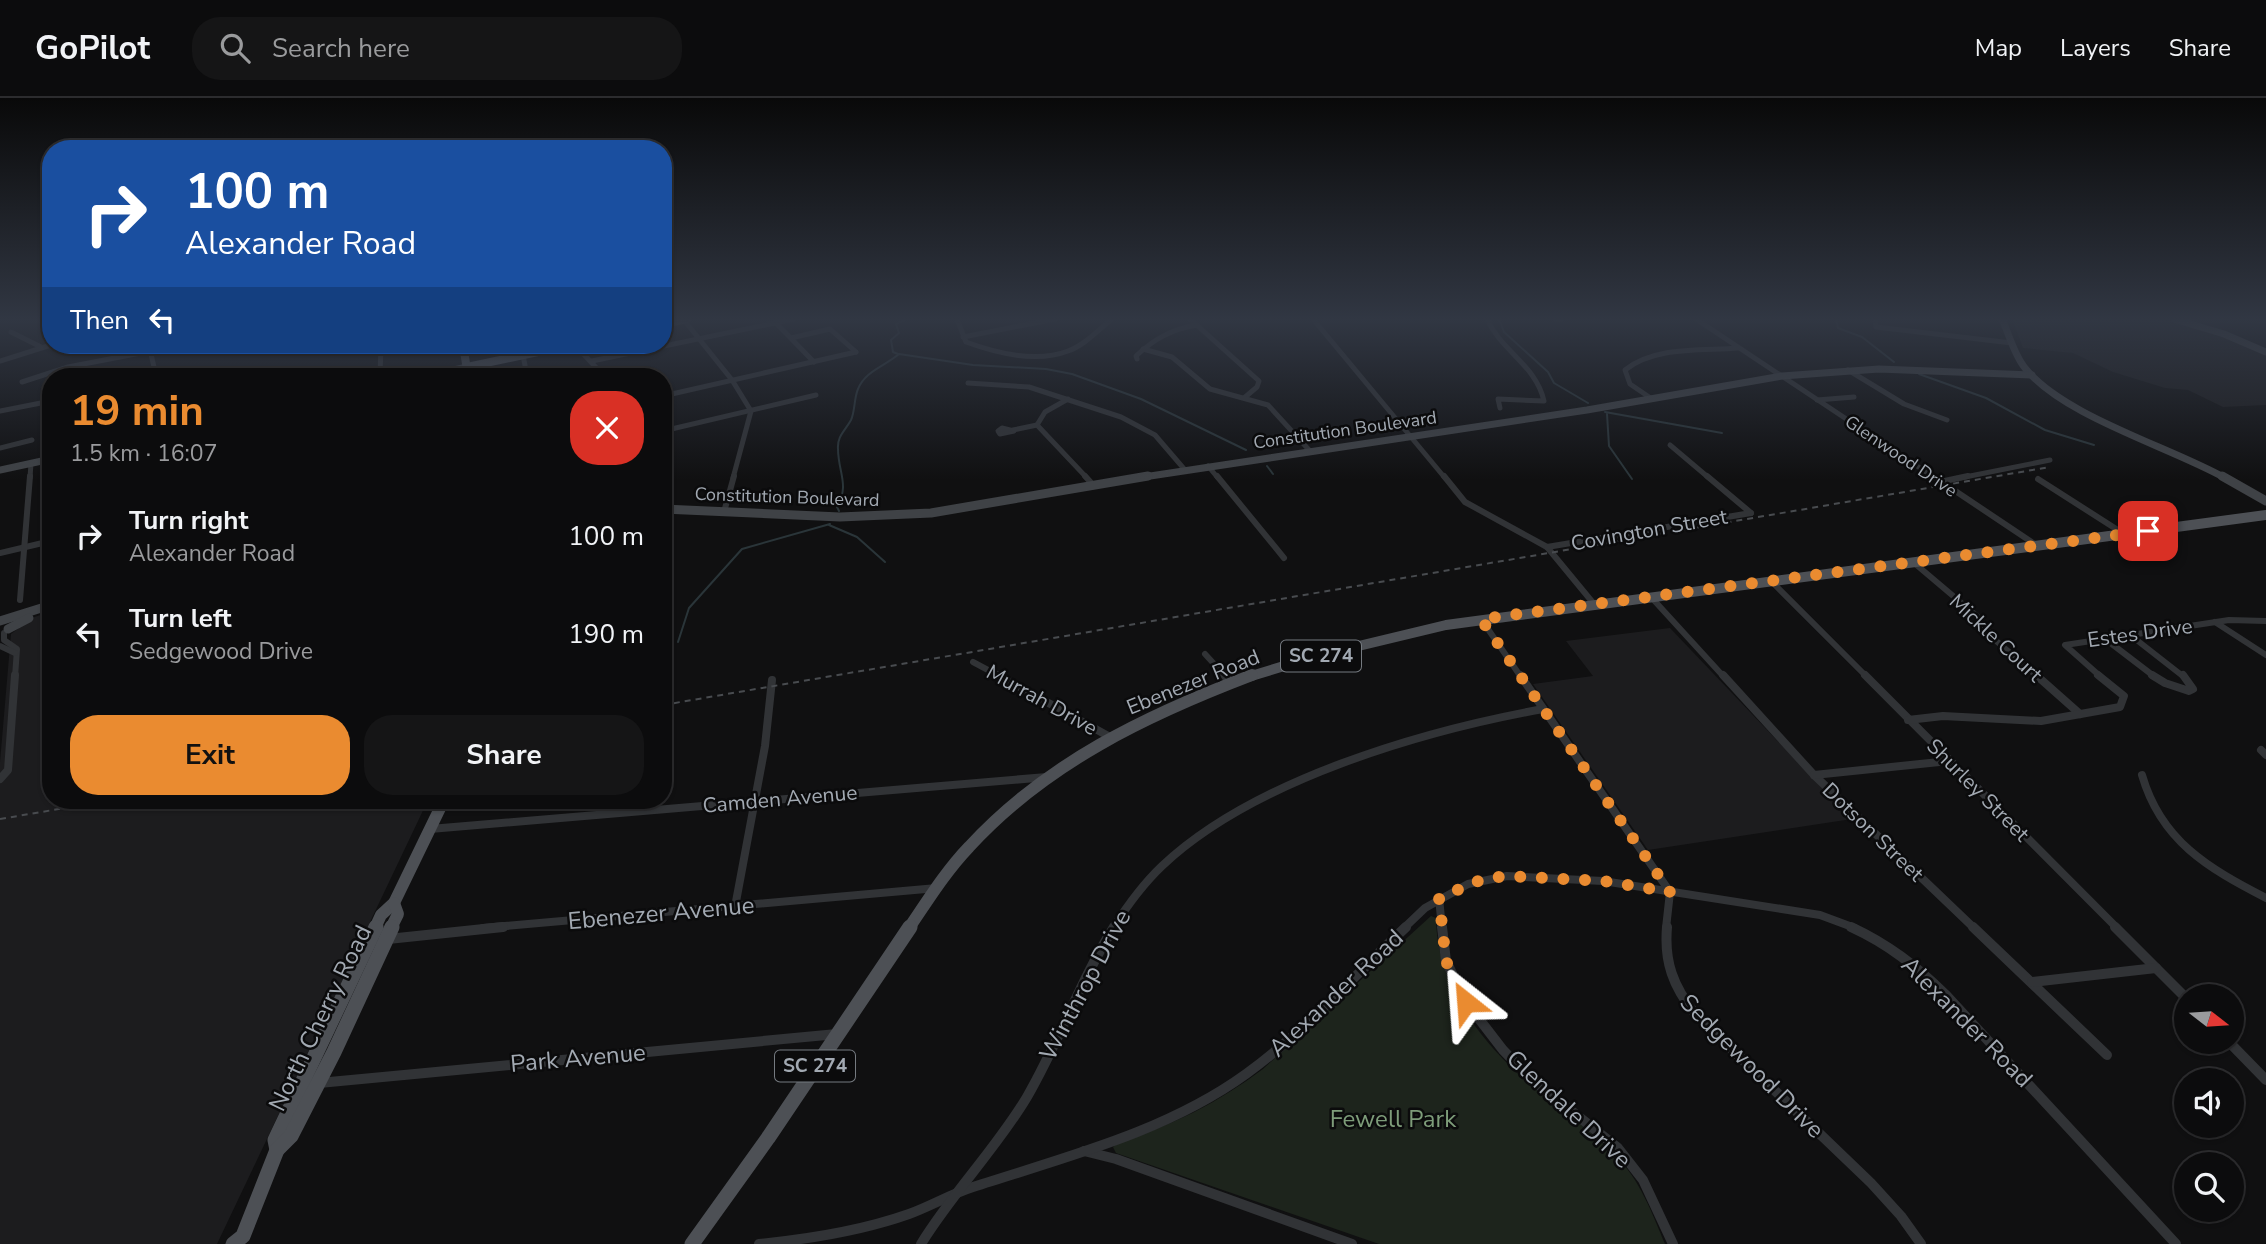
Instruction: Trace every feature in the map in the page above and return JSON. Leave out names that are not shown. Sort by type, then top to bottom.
[{"type":"main road","name":"Ebenezer Road","points":[[939,887],[967,848],[1015,801],[1078,754],[1110,737],[1233,685],[1365,644],[1481,619],[2266,515]]},
{"type":"main road","name":"North Cherry Road","points":[[277,1150],[275,1140],[314,1055],[381,915],[394,903],[440,809]]},
{"type":"main road","name":"SC 274","points":[[692,1244],[722,1205],[939,887]]},
{"type":"main road","name":"North Cherry Road","points":[[241,1241],[277,1150],[291,1136],[398,914],[394,903]]},
{"type":"street","points":[[724,512],[751,411],[726,372]]},
{"type":"street","points":[[672,394],[766,372]]},
{"type":"street","points":[[1190,372],[1210,389],[1276,410],[1310,451]]},
{"type":"street","points":[[1244,398],[1257,387],[1259,381],[1250,372]]},
{"type":"street","points":[[1357,372],[1470,507],[1547,547],[1594,604]]},
{"type":"street","points":[[1500,408],[1498,399],[1544,401],[1542,389],[1530,372]]},
{"type":"street","points":[[1626,372],[1628,381],[1652,398]]},
{"type":"street","name":"Glenwood Drive","points":[[1777,372],[2036,546]]},
{"type":"street","name":"Constitution Boulevard","points":[[672,509],[840,517],[908,515],[984,506],[1208,466],[1410,437],[1782,376],[1821,372]]},
{"type":"street","points":[[1852,372],[1904,404],[1947,420]]},
{"type":"street","name":"Constitution Boulevard","points":[[1976,372],[2032,375]]},
{"type":"street","points":[[2030,372],[2080,409],[2215,472],[2266,501]]},
{"type":"street","points":[[22,382],[42,376]]},
{"type":"street","points":[[968,383],[1029,387],[1121,417],[1145,428],[1166,446],[1185,470]]},
{"type":"street","points":[[672,430],[816,395]]},
{"type":"street","points":[[1816,400],[1854,397]]},
{"type":"street","points":[[1013,430],[1037,425],[1045,412],[1068,399]]},
{"type":"street","points":[[0,411],[42,403]]},
{"type":"street","points":[[1037,425],[1094,486]]},
{"type":"street","points":[[0,448],[32,440]]},
{"type":"street","name":"Covington Street","points":[[1547,547],[1751,513],[1670,445]]},
{"type":"street","points":[[1939,482],[2050,460]]},
{"type":"street","points":[[0,470],[42,461]]},
{"type":"street","points":[[20,600],[31,463]]},
{"type":"street","points":[[1208,466],[1284,558]]},
{"type":"street","points":[[2038,479],[2124,534]]},
{"type":"street","points":[[0,553],[42,543]]},
{"type":"street","name":"Mickle Court","points":[[1913,562],[1978,618],[1994,639],[2080,714]]},
{"type":"street","name":"Shurley Street","points":[[1772,581],[2174,986]]},
{"type":"street","name":"Dotson Street","points":[[1651,597],[1814,775],[2107,1055]]},
{"type":"street","points":[[0,620],[42,608]]},
{"type":"street","points":[[4,633],[42,610]]},
{"type":"street","points":[[1481,619],[1670,892]]},
{"type":"street","points":[[0,620],[9,624],[4,640],[17,649],[8,770],[0,779]]},
{"type":"street","name":"Estes Drive","points":[[1908,720],[1943,716],[2041,721],[2120,707],[2124,696],[2079,660],[2065,645],[2214,622],[2266,621]]},
{"type":"street","points":[[2214,622],[2266,655]]},
{"type":"street","points":[[2104,638],[2161,683],[2178,690],[2193,689],[2182,674],[2129,634]]},
{"type":"street","points":[[0,646],[15,653]]},
{"type":"street","points":[[1205,654],[1233,685]]},
{"type":"street","name":"Murrah Drive","points":[[973,662],[1110,737]]},
{"type":"street","points":[[735,907],[766,741],[772,680]]},
{"type":"street","name":"Winthrop Drive","points":[[921,1244],[954,1192],[1012,1121],[1094,961],[1124,911],[1141,887],[1177,850],[1242,808],[1352,760],[1446,729],[1543,709]]},
{"type":"street","points":[[1814,775],[1949,761]]},
{"type":"street","points":[[2142,775],[2153,811],[2179,843],[2214,869],[2266,898]]},
{"type":"street","name":"Camden Avenue","points":[[672,809],[1047,777]]},
{"type":"street","name":"Camden Avenue","points":[[430,829],[670,809]]},
{"type":"street","name":"Alexander Road","points":[[759,1244],[813,1239],[860,1230],[908,1214],[954,1192],[1084,1150],[1208,1100],[1278,1049],[1425,908],[1439,898],[1483,879],[1507,876],[1603,881],[1820,915],[1853,926],[1915,965],[1945,994],[2176,1244]]},
{"type":"street","name":"Ebenezer Avenue","points":[[384,941],[397,936],[939,887]]},
{"type":"street","name":"Sedgewood Drive","points":[[1670,892],[1665,949],[1668,973],[1678,995],[1871,1183],[1901,1216],[1921,1244]]},
{"type":"street","name":"Glendale Drive","points":[[1439,898],[1446,961],[1466,1002],[1503,1050],[1530,1077],[1619,1148],[1643,1180],[1673,1244]]},
{"type":"street","points":[[2032,982],[2156,968]]},
{"type":"street","name":"Park Avenue","points":[[318,1083],[837,1034]]},
{"type":"street","points":[[2241,1054],[2266,1080]]},
{"type":"street","points":[[1084,1150],[1352,1244]]},
{"type":"shaded area","points":[[2115,372],[2266,372],[2266,405],[2223,407],[2188,390],[2165,388]]},
{"type":"shaded area","points":[[42,614],[42,809],[424,809],[217,1244],[0,1244],[0,762],[11,634],[32,618]]},
{"type":"shaded area","points":[[1670,628],[1852,819],[1648,850],[1533,684],[1593,676],[1566,641]]},
{"type":"green space","name":"Fewell Park","points":[[1431,916],[1436,918],[1438,942],[1452,988],[1477,1028],[1526,1081],[1595,1136],[1624,1165],[1645,1197],[1665,1244],[1379,1244],[1116,1153],[1113,1147],[1119,1142],[1194,1112],[1263,1069]]},
{"type":"waterway","points":[[839,511],[837,507],[843,485],[838,444],[852,417],[858,389],[871,372]]},
{"type":"waterway","points":[[1064,372],[1141,399],[1246,450]]},
{"type":"waterway","points":[[1548,372],[1554,383],[1588,403]]},
{"type":"waterway","points":[[1919,374],[1986,398],[2045,430],[2094,445]]},
{"type":"waterway","points":[[1605,412],[1722,433]]},
{"type":"waterway","points":[[1607,414],[1609,446],[1632,479]]},
{"type":"waterway","points":[[1267,466],[1273,474]]},
{"type":"waterway","points":[[678,642],[689,608],[742,549],[830,524]]},
{"type":"waterway","points":[[829,525],[857,537],[885,562]]},
{"type":"railway","points":[[672,703],[2050,467]]},
{"type":"railway","points":[[0,819],[59,809]]},
{"type":"route","points":[[1466,1002],[1446,961],[1439,898],[1483,879],[1507,876],[1573,878],[1670,892],[1481,619],[2148,531]]}]
